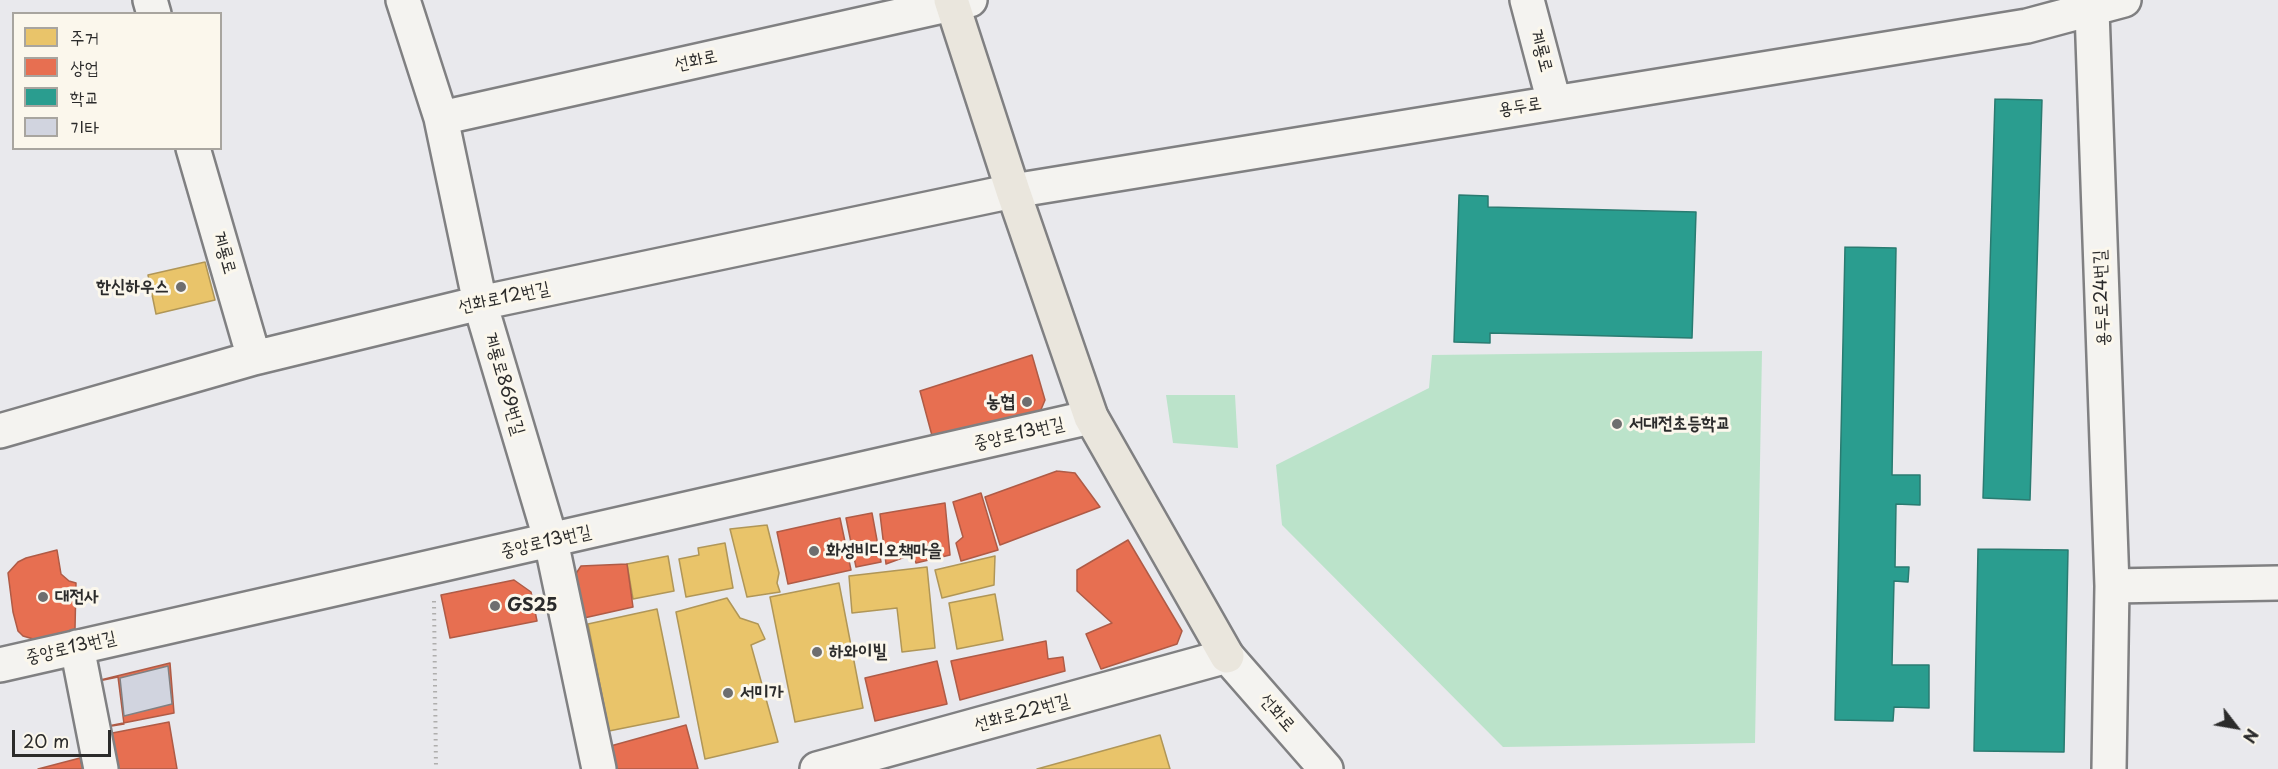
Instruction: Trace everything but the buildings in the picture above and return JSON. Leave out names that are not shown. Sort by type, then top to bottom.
[{"type":"main road","points":[[957,2],[1013,191],[1091,417],[1227,656]]},
{"type":"street","name":"계룡로869번길","points":[[403,0],[441,118],[480,303],[551,542],[599,769]]},
{"type":"street","name":"계룡로","points":[[1527,0],[1554,102]]},
{"type":"street","name":"용두로","points":[[1013,191],[1554,102],[2024,13],[2092,10],[2124,0]]},
{"type":"street","name":"선화로","points":[[441,118],[957,2]]},
{"type":"street","name":"용두로24번길","points":[[2092,10],[2112,586],[2109,769]]},
{"type":"street","name":"계룡로","points":[[194,150],[254,358]]},
{"type":"street","name":"선화로12번길","points":[[0,431],[254,358],[480,303],[1013,191]]},
{"type":"street","name":"중앙로13번길","points":[[0,665],[551,542],[1091,417]]},
{"type":"street","points":[[2112,586],[2278,584]]},
{"type":"street","points":[[77,647],[101,769]]},
{"type":"street","name":"선화로","points":[[1227,656],[1326,769]]},
{"type":"street","name":"선화로22번길","points":[[817,769],[1227,656]]},
{"type":"path","points":[[434,567],[436,769]]},
{"type":"green space","points":[[1762,351],[1755,743],[1503,747],[1282,525],[1276,465],[1429,388],[1432,355]]},
{"type":"green space","points":[[1166,395],[1235,395],[1238,448],[1173,443]]},
{"type":"place","name":"한신하우스","points":[[181,287]]},
{"type":"place","name":"농협","points":[[1027,402]]},
{"type":"place","name":"서대전초등학교","points":[[1617,424]]},
{"type":"place","name":"화성비디오책마을","points":[[814,551]]},
{"type":"place","name":"대전사","points":[[43,597]]},
{"type":"place","name":"GS25","points":[[495,606]]},
{"type":"place","name":"하와이빌","points":[[817,652]]},
{"type":"place","name":"서미가","points":[[728,693]]}]
